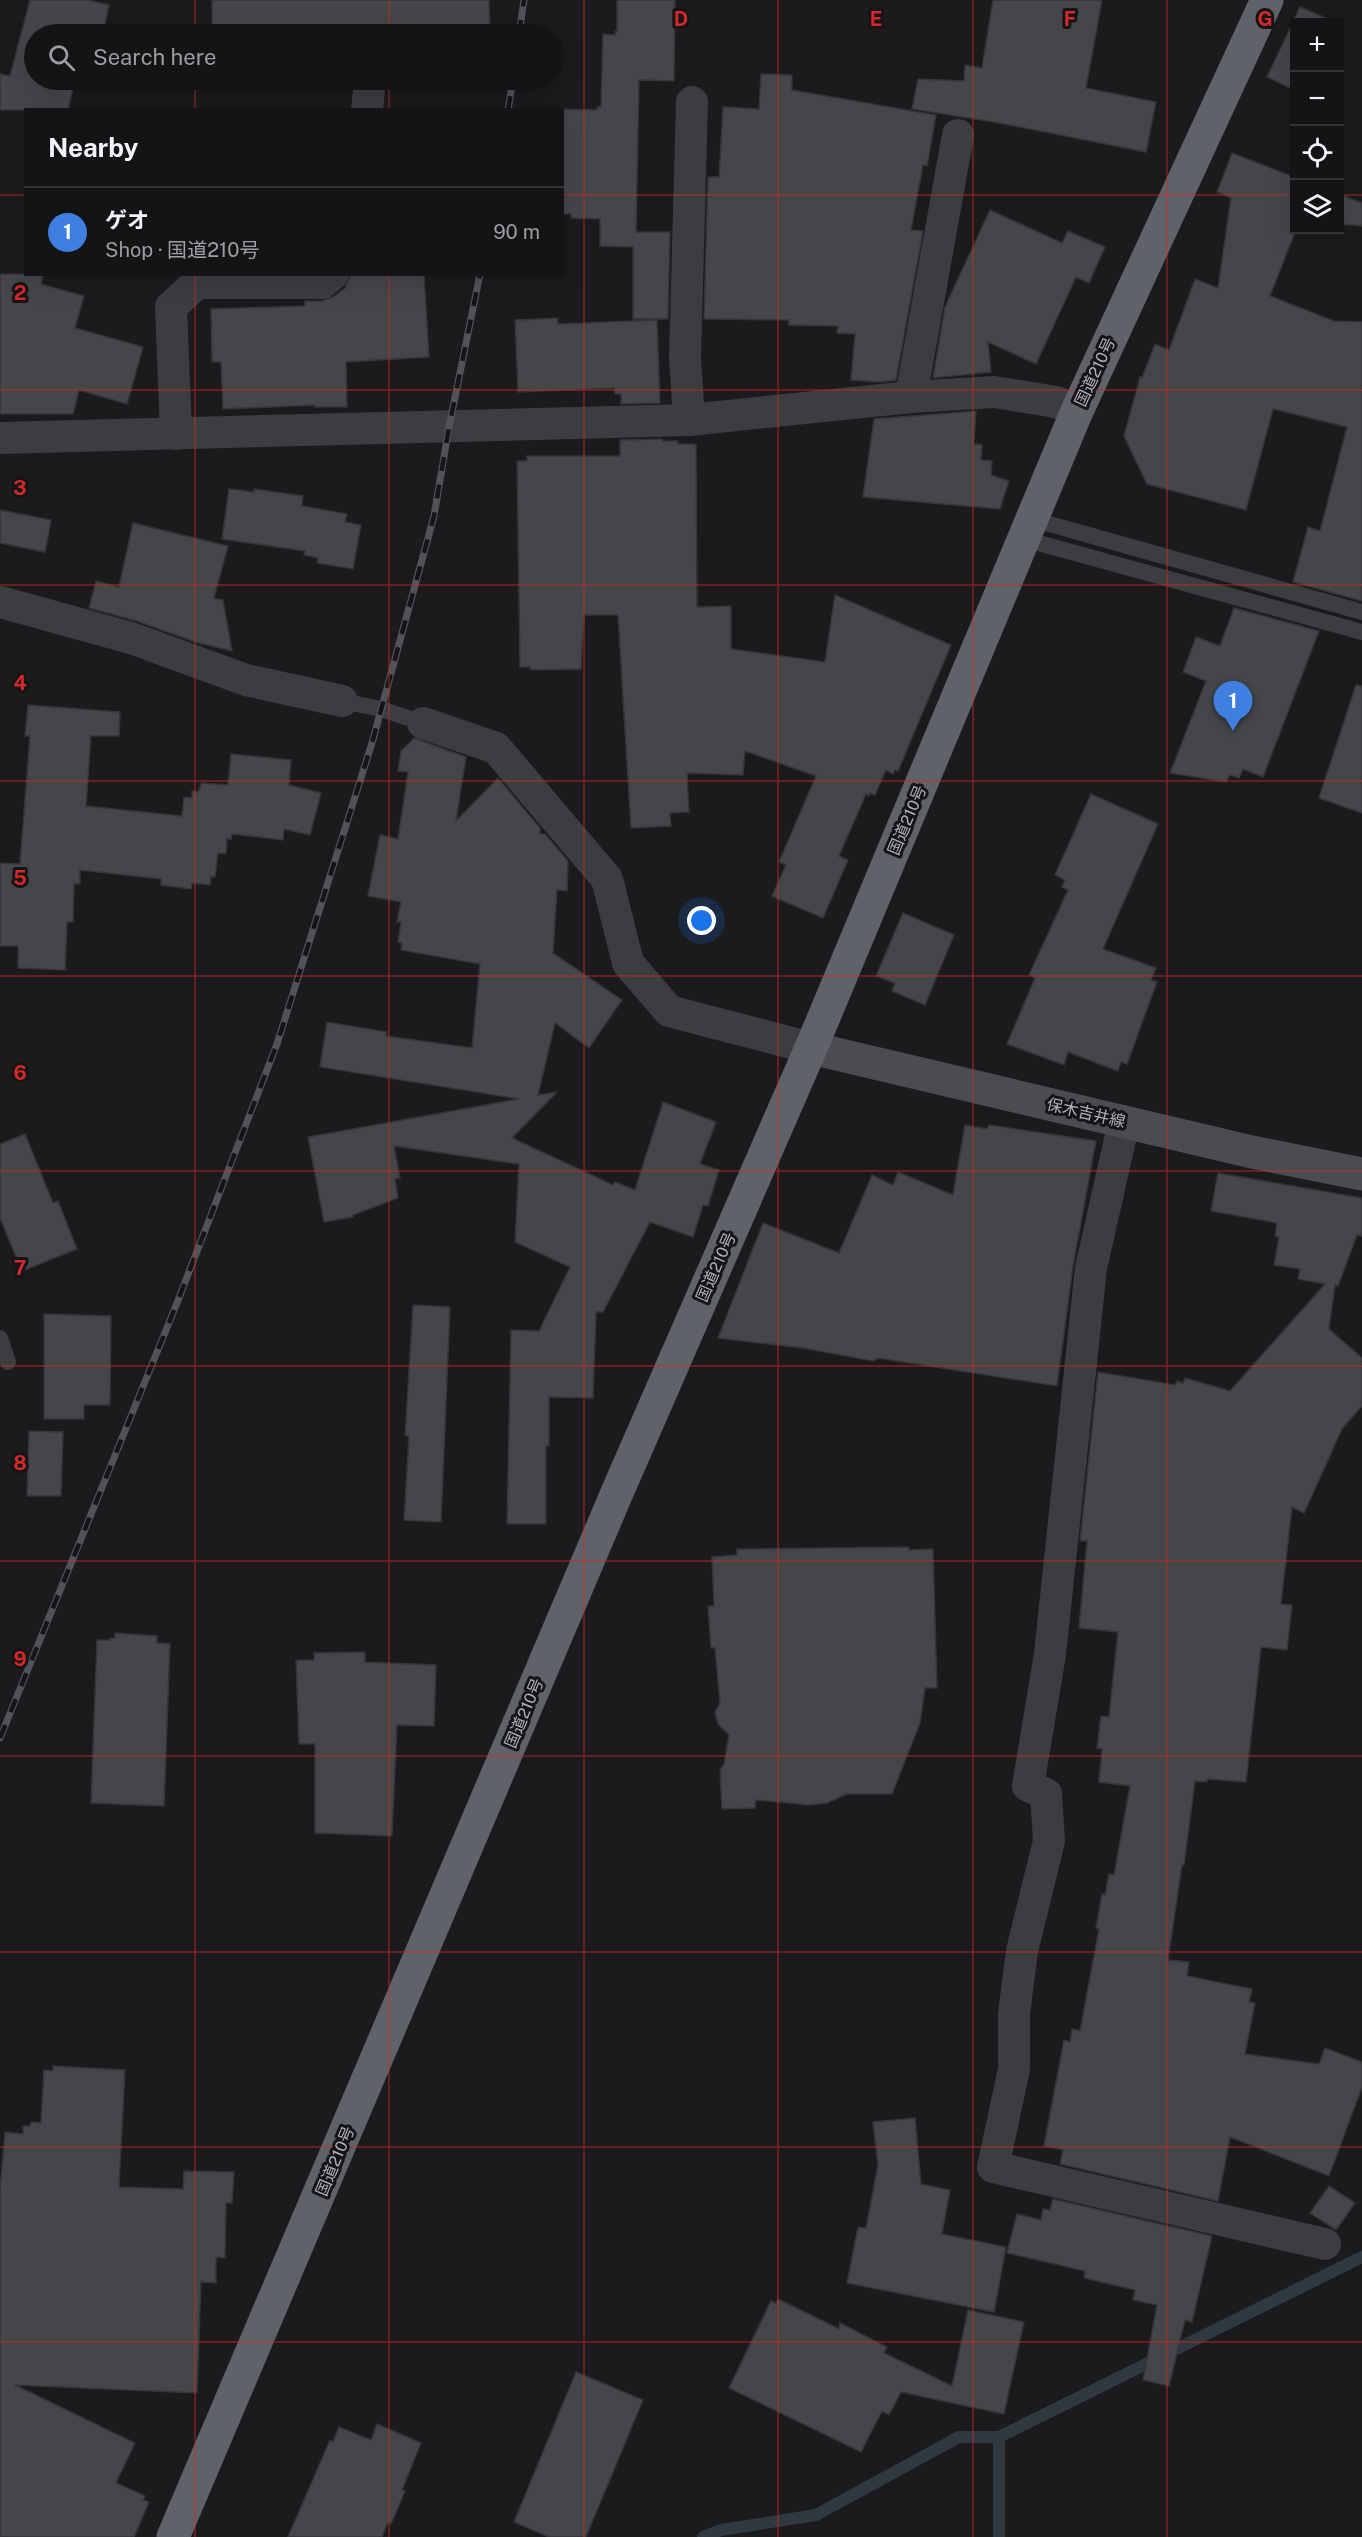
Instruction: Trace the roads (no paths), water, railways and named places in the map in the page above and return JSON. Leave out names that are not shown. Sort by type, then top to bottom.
[{"type":"highway","name":"国道210号","points":[[173,2537],[615,1499],[811,1048],[1077,411],[1267,0]]},
{"type":"main road","name":"保木吉井線","points":[[811,1048],[1252,1152],[1362,1174]]},
{"type":"street","points":[[367,108],[369,90]]},
{"type":"street","points":[[689,420],[686,357],[692,102]]},
{"type":"street","points":[[911,397],[958,135]]},
{"type":"street","points":[[176,434],[171,307],[197,283],[322,283],[331,276]]},
{"type":"street","points":[[0,438],[689,420],[911,397],[994,392],[1056,402],[1077,411]]},
{"type":"street","points":[[0,602],[131,638],[246,680],[342,701]]},
{"type":"street","points":[[423,723],[496,748],[607,879],[628,963],[669,1011],[811,1048]]},
{"type":"street","points":[[1124,1122],[1090,1269],[1050,1654],[1028,1786],[1046,1794],[1049,1841],[1022,1951],[1014,2014],[1014,2069],[993,2167],[1325,2244]]},
{"type":"lane","points":[[1028,529],[1362,612]]},
{"type":"lane","points":[[1028,529],[1362,632]]},
{"type":"lane","points":[[342,701],[381,709],[423,723]]},
{"type":"lane","points":[[0,1338],[8,1362]]},
{"type":"waterway","points":[[999,2537],[999,2437],[1362,2257]]},
{"type":"waterway","points":[[703,2537],[721,2530],[816,2515],[959,2437],[999,2437]]},
{"type":"railway","points":[[520,24],[524,0]]},
{"type":"railway","points":[[508,108],[511,90]]},
{"type":"railway","points":[[0,1738],[177,1303],[277,1044],[372,743],[434,516],[449,427],[480,276]]},
{"type":"place","name":"ゲオ","points":[[1233,731]]}]
